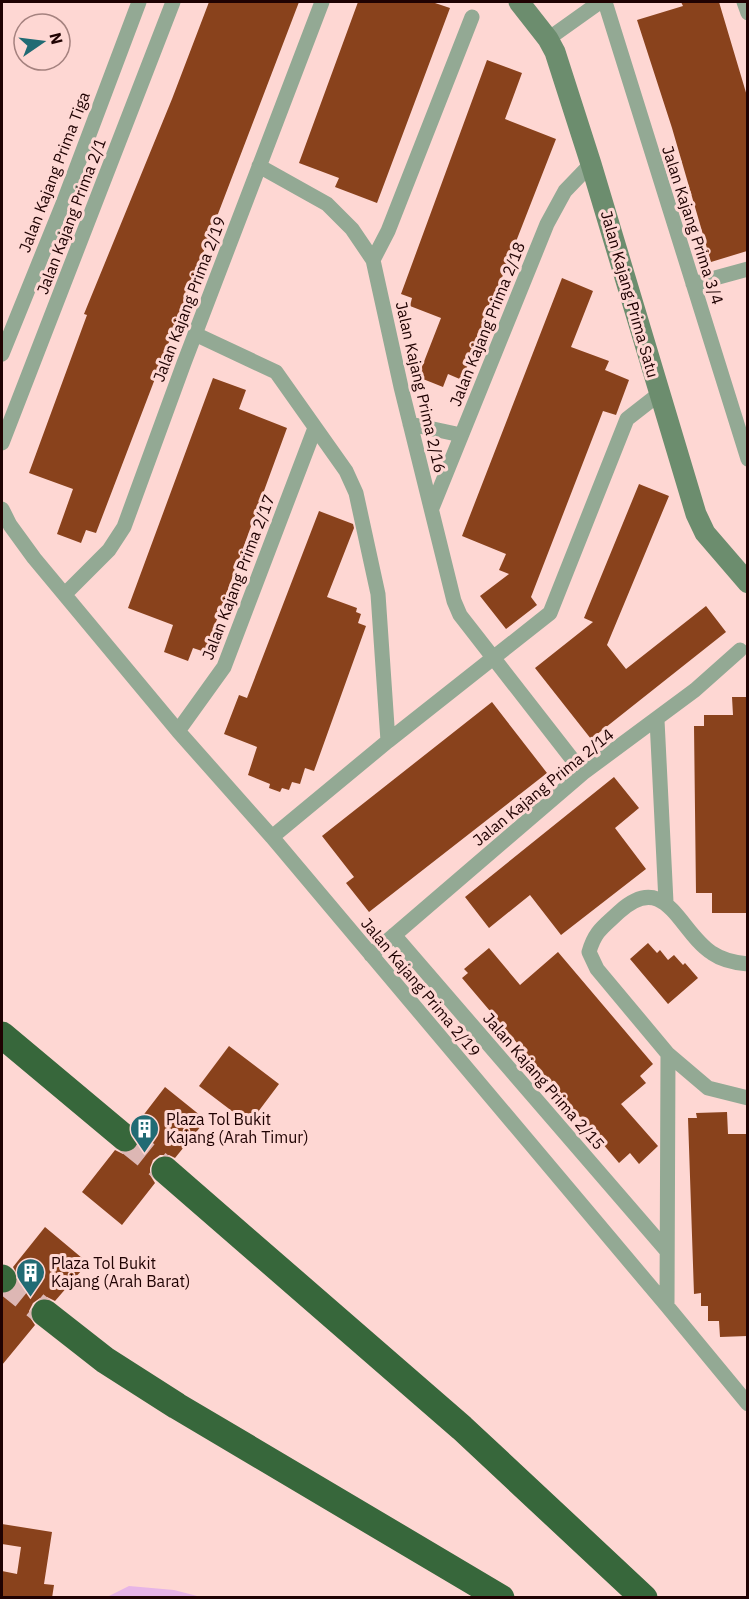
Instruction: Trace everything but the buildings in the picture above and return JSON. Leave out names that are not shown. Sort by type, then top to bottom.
[{"type":"highway","points":[[2,1035],[125,1138]]},
{"type":"highway","points":[[165,1170],[453,1420],[644,1598]]},
{"type":"highway","points":[[45,1313],[105,1360],[177,1406],[501,1598]]},
{"type":"street","name":"Jalan Kajang Prima Tiga","points":[[2,354],[64,201],[139,2]]},
{"type":"street","name":"Jalan Kajang Prima 2/1","points":[[2,443],[173,2]]},
{"type":"street","name":"Jalan Kajang Prima 2/19","points":[[65,594],[109,550],[124,527],[322,2]]},
{"type":"street","name":"Jalan Kajang Prima Satu","points":[[519,2],[548,39],[555,52],[701,524],[717,549],[747,583]]},
{"type":"street","points":[[548,39],[600,2]]},
{"type":"street","name":"Jalan Kajang Prima 3/4","points":[[605,2],[747,459]]},
{"type":"street","points":[[744,2],[747,13]]},
{"type":"street","points":[[373,260],[388,231],[472,16]]},
{"type":"street","name":"Jalan Kajang Prima 2/18","points":[[432,508],[547,224],[565,191],[591,164]]},
{"type":"street","name":"Jalan Kajang Prima 2/16","points":[[259,166],[327,204],[352,229],[373,260],[410,424],[454,601],[460,615],[583,774]]},
{"type":"street","points":[[693,284],[747,269]]},
{"type":"street","points":[[195,334],[276,372],[346,471],[356,493],[378,594],[388,741]]},
{"type":"street","points":[[272,837],[388,741],[550,613],[627,419],[659,394]]},
{"type":"street","points":[[410,424],[461,435]]},
{"type":"street","name":"Jalan Kajang Prima 2/17","points":[[178,730],[224,667],[315,428]]},
{"type":"street","name":"Jalan Kajang Prima 2/19","points":[[2,509],[10,525],[34,558],[178,730],[272,837],[747,1404]]},
{"type":"street","name":"Jalan Kajang Prima 2/14","points":[[371,955],[583,774],[695,690],[740,650]]},
{"type":"street","points":[[657,720],[666,902],[698,942],[713,954],[747,964]]},
{"type":"street","points":[[666,902],[645,897],[631,901],[594,936],[589,952],[597,969],[668,1054],[708,1088],[747,1098]]},
{"type":"street","name":"Jalan Kajang Prima 2/15","points":[[394,935],[667,1251]]},
{"type":"street","points":[[667,1306],[668,1054]]},
{"type":"shaded area","points":[[129,1586],[174,1590],[201,1597],[107,1597]]},
{"type":"tunnel","points":[[125,1138],[165,1170]]},
{"type":"tunnel","points":[[3,1279],[45,1313]]},
{"type":"place","name":"Plaza Tol Bukit Kajang (Arah Timur)","points":[[145,1154]]},
{"type":"place","name":"Plaza Tol Bukit Kajang (Arah Barat)","points":[[30,1298]]}]
